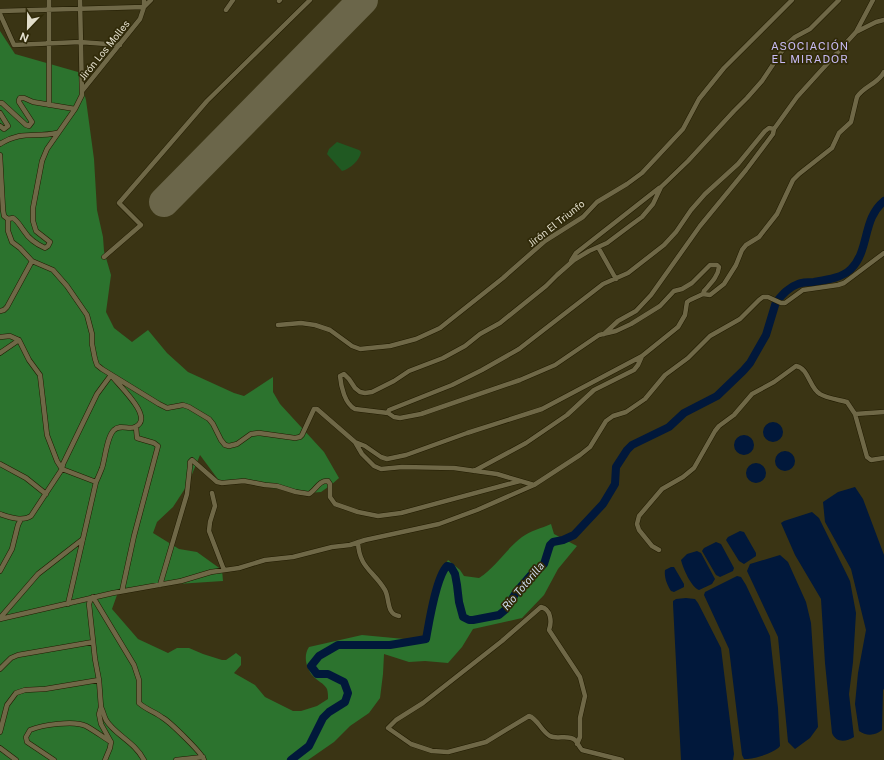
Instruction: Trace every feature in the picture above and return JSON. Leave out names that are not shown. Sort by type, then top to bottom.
[{"type":"street","points":[[49,0],[49,105]]},
{"type":"street","points":[[0,155],[4,216],[8,219],[13,218],[17,221],[26,234],[36,243],[45,248],[49,246],[50,242],[38,233],[34,227],[33,208],[42,158],[57,133],[75,109],[82,95],[80,0]]},
{"type":"street","points":[[0,11],[144,7],[144,0]]},
{"type":"street","name":"Jirón Los Molles","points":[[82,91],[140,19],[144,7],[151,0]]},
{"type":"street","points":[[226,10],[233,0]]},
{"type":"street","points":[[104,257],[141,225],[119,203],[206,101],[310,0]]},
{"type":"street","name":"Jirón El Triunfo","points":[[278,325],[301,323],[323,327],[338,334],[352,346],[360,349],[390,346],[416,339],[440,328],[503,278],[539,246],[583,217],[597,202],[642,173],[683,129],[699,99],[724,68],[792,0]]},
{"type":"street","points":[[569,264],[576,253],[661,187],[688,161],[762,81],[786,45],[795,37],[810,29],[839,0]]},
{"type":"street","points":[[604,334],[618,321],[636,311],[651,295],[700,226],[773,134],[774,129],[797,97],[856,32],[873,0]]},
{"type":"street","points":[[0,14],[14,45],[49,42],[80,42],[120,45]]},
{"type":"street","points":[[856,32],[876,22],[884,20]]},
{"type":"street","points":[[355,442],[387,459],[406,455],[467,433],[542,409],[642,356],[678,327],[685,315],[687,302],[703,294],[710,295],[724,284],[736,265],[742,250],[746,245],[759,237],[777,214],[793,180],[832,148],[839,133],[851,122],[857,97],[881,78],[884,72]]},
{"type":"street","points":[[0,103],[2,103],[29,126],[32,122],[19,102],[19,99],[24,98],[34,102],[75,109]]},
{"type":"street","points":[[0,113],[8,126],[4,128],[0,126]]},
{"type":"street","points":[[388,413],[389,410],[410,403],[424,395],[452,385],[519,349],[556,322],[590,293],[603,284],[628,273],[664,245],[676,232],[691,210],[705,194],[738,164],[765,131],[769,128],[774,129]]},
{"type":"street","points":[[0,144],[12,137],[31,134],[46,135],[57,133]]},
{"type":"street","points":[[661,187],[653,204],[642,217],[607,243],[589,251],[569,264],[546,286],[500,323],[480,334],[465,346],[443,358],[409,371],[394,381],[372,392],[360,392],[355,388],[347,376],[344,374],[340,376],[346,401],[350,407],[355,409],[388,413],[394,417],[400,418],[421,414],[520,380],[555,365],[599,335],[616,332],[636,321],[660,306],[674,291],[682,289],[692,283],[710,265],[717,265],[720,267],[719,271],[703,294]]},
{"type":"street","points":[[8,219],[7,224],[10,238],[32,261],[53,270],[67,286],[87,315],[92,334],[94,359],[97,365],[152,400],[168,408],[183,405],[189,407],[213,424],[225,445],[229,446],[237,444],[251,434],[259,433],[295,438],[300,437],[314,409],[317,409],[355,442],[362,454],[374,466],[381,468],[454,468],[497,474],[534,485]]},
{"type":"street","points":[[598,247],[616,279]]},
{"type":"street","points":[[0,619],[93,597],[160,585],[224,570],[239,568],[265,560],[294,557],[332,547],[350,545],[438,524],[494,503],[534,485],[580,455],[590,447],[606,421],[613,416],[626,412],[646,399],[664,375],[688,358],[710,336],[740,319],[758,300],[768,296],[775,301],[785,303],[803,290],[844,283],[884,253]]},
{"type":"street","points":[[0,311],[7,307],[32,261]]},
{"type":"street","points":[[0,337],[10,336],[19,340],[29,360],[40,375],[47,435],[57,461],[62,469],[96,482]]},
{"type":"street","points":[[0,353],[19,340]]},
{"type":"street","points":[[474,471],[526,443],[567,415],[594,390],[634,370],[642,356]]},
{"type":"street","points":[[659,550],[652,546],[639,530],[637,524],[639,516],[662,489],[683,477],[694,468],[715,431],[719,426],[734,415],[752,394],[774,382],[796,366],[803,368],[816,391],[824,396],[848,402],[855,414],[867,457],[872,460],[884,458]]},
{"type":"street","points":[[111,375],[137,407],[141,415],[140,421],[136,427],[137,438],[154,443],[158,446],[134,536],[122,591]]},
{"type":"street","points":[[0,514],[21,519],[27,519],[31,516],[62,469],[63,464],[97,394],[111,375]]},
{"type":"street","points":[[855,414],[884,412]]},
{"type":"street","points":[[68,604],[96,482],[102,469],[111,436],[115,429],[136,427]]},
{"type":"street","points":[[160,585],[187,494],[192,460],[216,482],[222,483],[244,481],[277,486],[296,492],[311,494],[320,483],[328,481],[330,497],[335,504],[358,512],[378,516],[401,513],[521,481]]},
{"type":"street","points":[[0,464],[26,478],[46,494]]},
{"type":"street","points":[[212,492],[215,506],[209,531],[224,570]]},
{"type":"street","points":[[0,571],[12,549],[21,519]]},
{"type":"street","points":[[0,619],[38,574],[83,539]]},
{"type":"street","points":[[358,542],[358,552],[362,562],[365,567],[377,578],[386,592],[390,610],[393,614],[399,616]]},
{"type":"street","points":[[93,597],[89,604],[95,659],[99,680],[101,708],[106,720],[129,741],[144,760]]},
{"type":"street","points":[[93,597],[134,665],[139,680],[139,703],[144,708],[163,718],[204,758]]},
{"type":"street","points":[[577,744],[580,738],[580,718],[585,696],[584,690],[580,677],[549,630],[551,626],[550,616],[546,609],[542,607],[502,641],[423,703],[396,720],[388,728],[411,744],[432,751],[448,752],[486,742],[529,716],[532,717],[549,736],[571,738],[576,740],[577,744],[584,751],[622,760]]},
{"type":"street","points":[[0,669],[11,658],[18,655],[93,642]]},
{"type":"street","points":[[0,732],[7,704],[16,693],[25,690],[45,689],[99,680]]},
{"type":"street","points":[[101,708],[99,714],[101,724],[111,742],[105,760]]},
{"type":"street","points":[[54,760],[27,742],[26,737],[30,730],[69,724],[81,724],[87,726],[111,742]]},
{"type":"street","points":[[0,748],[16,760]]},
{"type":"street","points":[[176,760],[204,758]]},
{"type":"green space","points":[[0,31],[15,54],[78,72],[86,100],[94,159],[97,210],[103,237],[104,251],[111,275],[106,312],[114,328],[132,342],[148,330],[167,353],[188,372],[234,393],[244,396],[273,377],[273,392],[280,404],[324,452],[339,478],[321,492],[309,493],[270,488],[251,480],[235,484],[220,482],[200,455],[188,484],[173,507],[157,522],[153,533],[179,549],[197,552],[222,570],[223,581],[146,586],[117,595],[112,609],[138,639],[168,653],[177,648],[189,648],[203,654],[226,660],[236,653],[241,657],[241,665],[234,673],[255,685],[265,697],[293,711],[301,711],[317,706],[328,699],[328,691],[326,687],[313,676],[307,666],[306,654],[309,647],[362,635],[415,640],[425,638],[430,623],[434,588],[448,560],[460,570],[464,576],[479,578],[491,569],[522,537],[532,531],[551,524],[554,534],[577,546],[558,569],[544,595],[522,618],[473,629],[462,647],[448,663],[425,661],[409,662],[384,654],[380,698],[369,713],[350,726],[334,742],[308,760],[0,760]]},
{"type":"green space","points":[[337,142],[361,152],[359,158],[354,164],[342,171],[327,154],[329,149]]},
{"type":"water","points":[[769,422],[777,422],[783,428],[783,436],[777,442],[769,442],[763,436],[763,428]]},
{"type":"water","points":[[740,435],[748,435],[754,441],[754,449],[748,455],[740,455],[734,449],[734,441]]},
{"type":"water","points":[[781,451],[789,451],[795,457],[795,465],[789,471],[781,471],[775,465],[775,457]]},
{"type":"water","points":[[752,463],[760,463],[766,469],[766,477],[760,483],[752,483],[746,477],[746,469]]},
{"type":"water","points":[[855,487],[863,499],[884,555],[884,689],[882,730],[870,735],[859,731],[855,704],[858,673],[866,630],[851,569],[825,522],[823,502],[838,492]]},
{"type":"water","points":[[812,512],[819,518],[850,581],[856,613],[853,662],[849,694],[854,737],[845,741],[836,739],[832,733],[825,663],[821,599],[795,555],[781,523]]},
{"type":"water","points":[[740,531],[744,532],[756,553],[756,556],[744,564],[739,561],[726,540],[728,537]]},
{"type":"water","points":[[716,542],[721,544],[734,568],[733,571],[720,577],[716,575],[702,551],[704,548]]},
{"type":"water","points":[[697,551],[701,553],[715,579],[712,584],[699,590],[690,581],[681,560],[687,554]]},
{"type":"water","points":[[780,555],[788,562],[806,602],[811,623],[818,727],[810,738],[795,749],[788,742],[778,637],[747,571],[750,564]]},
{"type":"water","points":[[674,567],[684,584],[684,587],[674,592],[671,591],[665,575],[665,570]]},
{"type":"water","points":[[737,576],[741,577],[746,585],[770,636],[778,708],[780,746],[769,753],[748,759],[744,759],[742,755],[729,649],[704,595],[705,592]]},
{"type":"water","points":[[676,599],[695,599],[698,603],[721,648],[734,754],[733,760],[681,760],[673,601]]},
{"type":"waterway","name":"Rio Totorilla","points":[[777,301],[786,291],[795,285],[834,278],[843,275],[851,269],[861,253],[872,217],[877,208],[884,201]]},
{"type":"waterway","name":"Rio Totorilla","points":[[291,760],[309,746],[323,718],[329,712],[345,702],[348,693],[344,682],[328,674],[317,674],[311,666],[319,656],[338,645],[390,645],[426,639],[436,590],[447,566],[451,567],[455,574],[463,617],[473,620],[499,615],[505,610],[517,591],[530,576],[544,564],[550,545],[553,542],[563,540],[574,535],[603,504],[615,484],[616,467],[627,450],[632,445],[669,427],[684,413],[717,396],[743,371],[750,363],[766,335],[776,302]]},
{"type":"runway","points":[[164,202],[363,0]]},
{"type":"district","name":"ASOCIACIÓN EL MIRADOR","points":[[810,52]]}]
